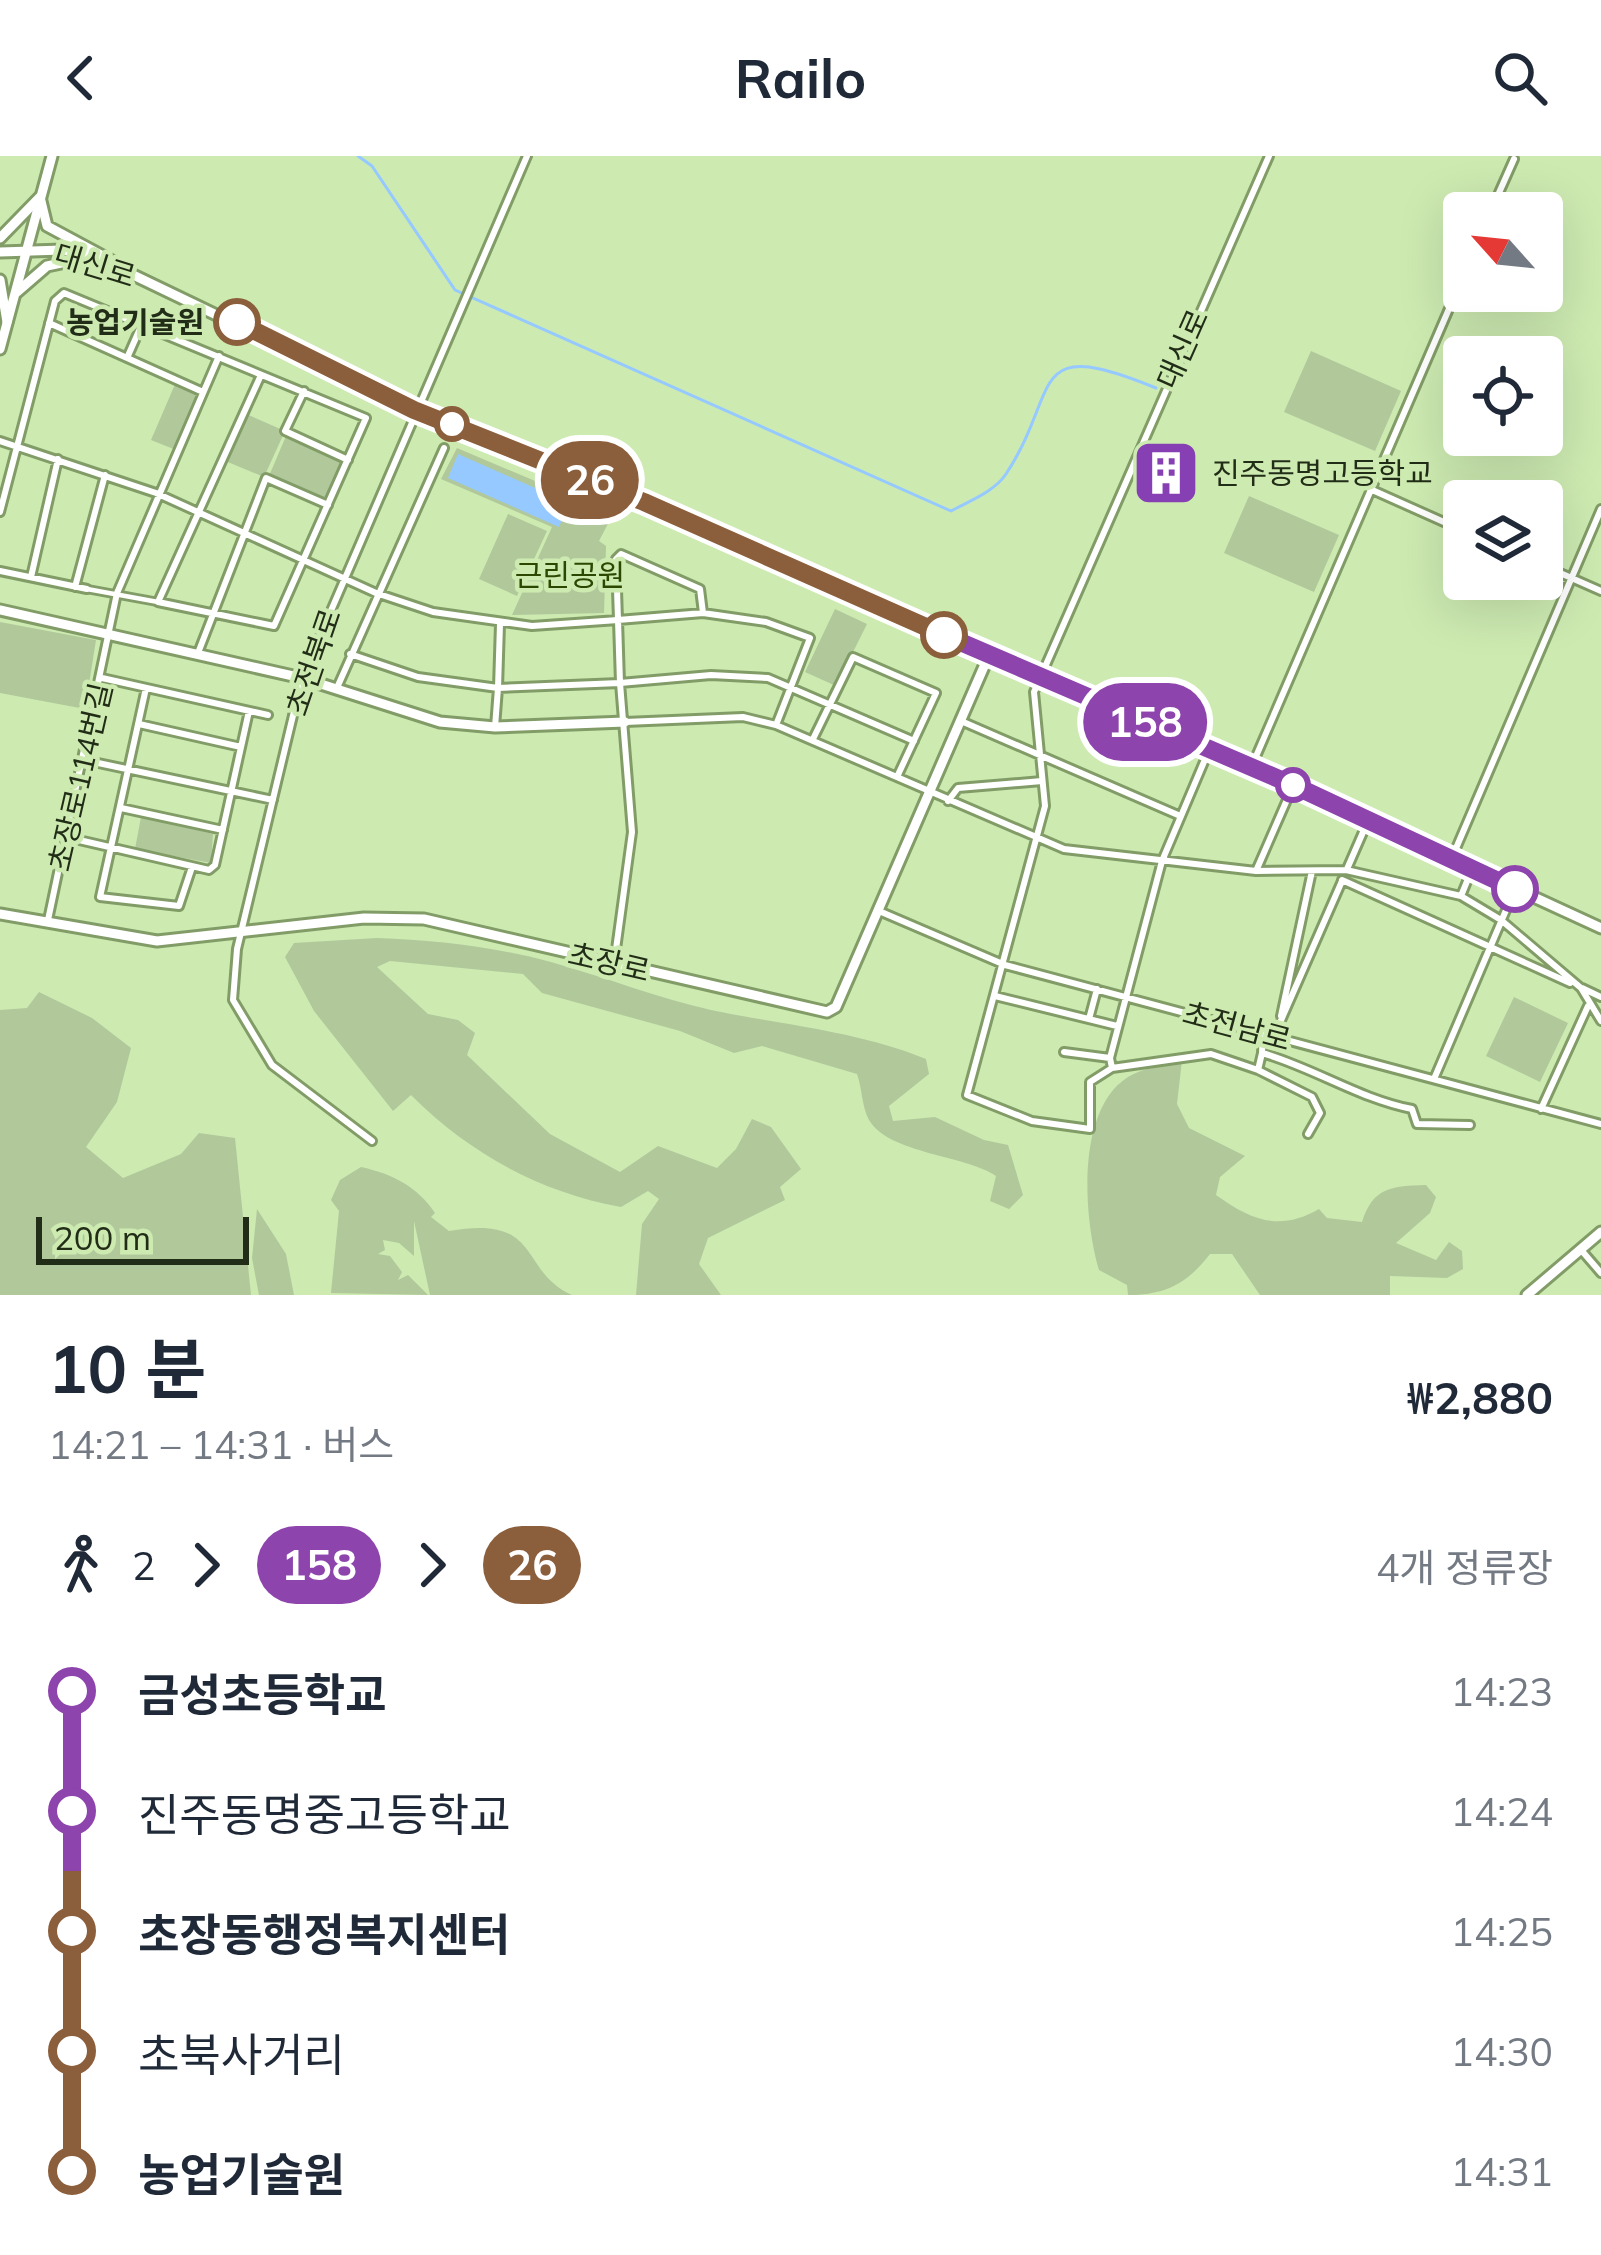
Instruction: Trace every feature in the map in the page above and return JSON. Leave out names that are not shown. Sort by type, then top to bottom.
[{"type":"street","points":[[0,349],[52,156]]},
{"type":"street","name":"초전북로","points":[[372,1141],[272,1065],[232,1000],[302,678],[527,156]]},
{"type":"street","name":"대신로","points":[[1043,677],[1269,156]]},
{"type":"street","points":[[1499,192],[1514,159]]},
{"type":"street","points":[[0,238],[40,197]]},
{"type":"street","points":[[40,197],[46,226],[108,256],[123,270]]},
{"type":"street","name":"대신로","points":[[0,252],[26,248],[90,257],[123,270],[414,410],[644,502],[1293,785],[1366,823],[1601,928]]},
{"type":"street","points":[[14,295],[47,266],[90,257]]},
{"type":"street","points":[[0,280],[7,322]]},
{"type":"street","points":[[0,512],[55,301],[64,292],[366,418],[274,626],[0,571]]},
{"type":"street","points":[[1251,768],[1447,312]]},
{"type":"street","points":[[49,322],[203,392]]},
{"type":"street","points":[[127,358],[142,324]]},
{"type":"street","name":"초장로114번길","points":[[48,920],[118,592],[156,493],[219,356]]},
{"type":"street","points":[[158,602],[261,375]]},
{"type":"street","points":[[304,391],[285,431],[348,460]]},
{"type":"street","points":[[0,441],[156,493],[376,593],[500,624],[703,613],[766,622],[810,638],[776,724]]},
{"type":"street","points":[[336,690],[444,448]]},
{"type":"street","points":[[31,577],[58,459]]},
{"type":"street","points":[[75,587],[105,475]]},
{"type":"street","points":[[199,653],[211,610],[266,478],[329,506]]},
{"type":"street","points":[[1370,489],[1443,522]]},
{"type":"street","points":[[1451,860],[1601,509]]},
{"type":"street","points":[[614,964],[632,832],[616,559],[621,554],[700,590],[703,613]]},
{"type":"street","points":[[1563,575],[1601,591]]},
{"type":"street","points":[[0,610],[302,678],[440,722],[495,727],[743,717],[813,739],[1064,849],[1256,871],[1346,870],[1461,896],[1501,920],[1582,988],[1588,1006],[1601,1021]]},
{"type":"street","points":[[495,727],[500,624]]},
{"type":"street","points":[[350,654],[418,677],[498,688],[711,675],[791,684],[914,741]]},
{"type":"street","name":"초장로","points":[[0,914],[158,941],[394,916],[827,1012],[836,1007],[989,655]]},
{"type":"street","points":[[813,739],[854,657],[936,692],[897,777]]},
{"type":"street","points":[[1043,677],[1034,692],[1045,806],[967,1095],[1032,1121],[1090,1129],[1090,1082],[1112,1068],[1211,1054],[1258,1070],[1316,1102],[1321,1113],[1308,1135]]},
{"type":"street","points":[[102,678],[268,715]]},
{"type":"street","points":[[146,688],[100,897],[179,906],[192,867]]},
{"type":"street","points":[[66,837],[209,870],[215,865],[249,711]]},
{"type":"street","points":[[961,721],[1179,815]]},
{"type":"street","points":[[139,724],[241,747]]},
{"type":"street","points":[[1112,1068],[1110,1058],[1124,997],[1162,861],[1208,750]]},
{"type":"street","points":[[84,760],[273,800]]},
{"type":"street","points":[[948,801],[958,788],[1042,781]]},
{"type":"street","points":[[1256,871],[1293,785]]},
{"type":"street","points":[[121,808],[223,830]]},
{"type":"street","points":[[1275,1035],[1366,823]]},
{"type":"street","points":[[1461,896],[1472,869]]},
{"type":"street","points":[[1281,1020],[1312,870]]},
{"type":"street","points":[[1342,880],[1601,997]]},
{"type":"street","points":[[1433,1080],[1515,889]]},
{"type":"street","name":"초전남로","points":[[879,911],[1005,965],[1601,1124]]},
{"type":"street","points":[[1089,1019],[1096,989]]},
{"type":"street","points":[[995,996],[1117,1026]]},
{"type":"street","points":[[1541,1108],[1588,1006]]},
{"type":"street","points":[[1258,1070],[1263,1033]]},
{"type":"street","points":[[1064,1052],[1110,1058]]},
{"type":"street","points":[[1262,1053],[1328,1075],[1382,1102],[1412,1109],[1421,1125],[1470,1125]]},
{"type":"street","points":[[1527,1295],[1601,1232]]},
{"type":"street","points":[[1582,1251],[1601,1273]]},
{"type":"green space","points":[[1311,351],[1401,391],[1375,451],[1284,412]]},
{"type":"green space","points":[[176,382],[201,393],[176,450],[151,440]]},
{"type":"green space","points":[[244,413],[285,431],[264,477],[223,460]]},
{"type":"green space","points":[[286,436],[344,462],[327,501],[269,476]]},
{"type":"green space","name":"근린공원","points":[[457,448],[613,514],[599,541],[606,546],[604,613],[512,615],[552,527],[441,479]]},
{"type":"green space","points":[[1249,496],[1339,535],[1314,592],[1224,553]]},
{"type":"green space","points":[[508,514],[547,531],[517,596],[479,579]]},
{"type":"green space","points":[[835,609],[867,624],[836,686],[805,672]]},
{"type":"green space","points":[[0,622],[96,640],[85,709],[0,693]]},
{"type":"green space","points":[[141,817],[213,834],[211,863],[135,849]]},
{"type":"green space","points":[[377,938],[465,945],[530,957],[691,1005],[847,1035],[926,1059],[929,1074],[889,1106],[893,1121],[935,1117],[984,1140],[1008,1145],[1023,1195],[1009,1209],[990,1201],[996,1176],[910,1147],[879,1131],[867,1115],[857,1074],[762,1046],[734,1053],[680,1031],[542,993],[523,974],[390,961],[377,967],[428,1014],[458,1020],[475,1033],[467,1055],[550,1134],[620,1172],[658,1146],[717,1168],[736,1149],[752,1119],[771,1127],[801,1169],[780,1187],[785,1200],[708,1238],[699,1264],[721,1295],[636,1295],[642,1224],[659,1199],[648,1191],[621,1207],[562,1191],[481,1152],[411,1095],[393,1111],[314,1011],[285,957],[294,943]]},
{"type":"green space","points":[[39,992],[92,1018],[131,1048],[117,1102],[86,1147],[123,1178],[181,1154],[199,1133],[235,1138],[251,1295],[0,1295],[0,1010],[27,1008]]},
{"type":"green space","points":[[1514,997],[1568,1023],[1540,1082],[1486,1056]]},
{"type":"green space","points":[[1182,1060],[1177,1104],[1189,1128],[1245,1156],[1220,1177],[1216,1195],[1266,1220],[1291,1220],[1319,1209],[1327,1218],[1362,1222],[1378,1195],[1403,1186],[1426,1185],[1436,1197],[1430,1213],[1396,1243],[1436,1260],[1449,1242],[1462,1251],[1463,1269],[1447,1278],[1390,1276],[1390,1295],[1260,1295],[1232,1254],[1210,1254],[1174,1286],[1128,1295],[1127,1285],[1099,1270],[1094,1249],[1088,1196],[1092,1139],[1111,1093],[1128,1077]]},
{"type":"green space","points":[[361,1167],[412,1188],[435,1213],[431,1217],[449,1231],[479,1228],[515,1237],[555,1285],[572,1295],[430,1295],[414,1221],[414,1256],[399,1243],[383,1240],[385,1250],[378,1254],[390,1256],[402,1272],[398,1280],[408,1275],[428,1295],[331,1293],[339,1211],[331,1200],[340,1180]]},
{"type":"green space","points":[[257,1209],[286,1254],[294,1295],[259,1295],[252,1258]]},
{"type":"water","points":[[458,454],[569,503],[559,527],[448,478]]},
{"type":"waterway","points":[[358,156],[372,166],[455,290],[951,511],[981,496],[1006,474],[1043,395],[1065,369],[1085,367],[1114,373],[1156,388]]},
{"type":"bus line","name":"26","points":[[237,322],[414,410],[644,502],[944,635]]},
{"type":"bus line","name":"158","points":[[944,635],[1293,785],[1515,889]]},
{"type":"place","name":"농업기술원","points":[[237,322]]},
{"type":"place","name":"진주동명고등학교","points":[[1166,473]]}]
